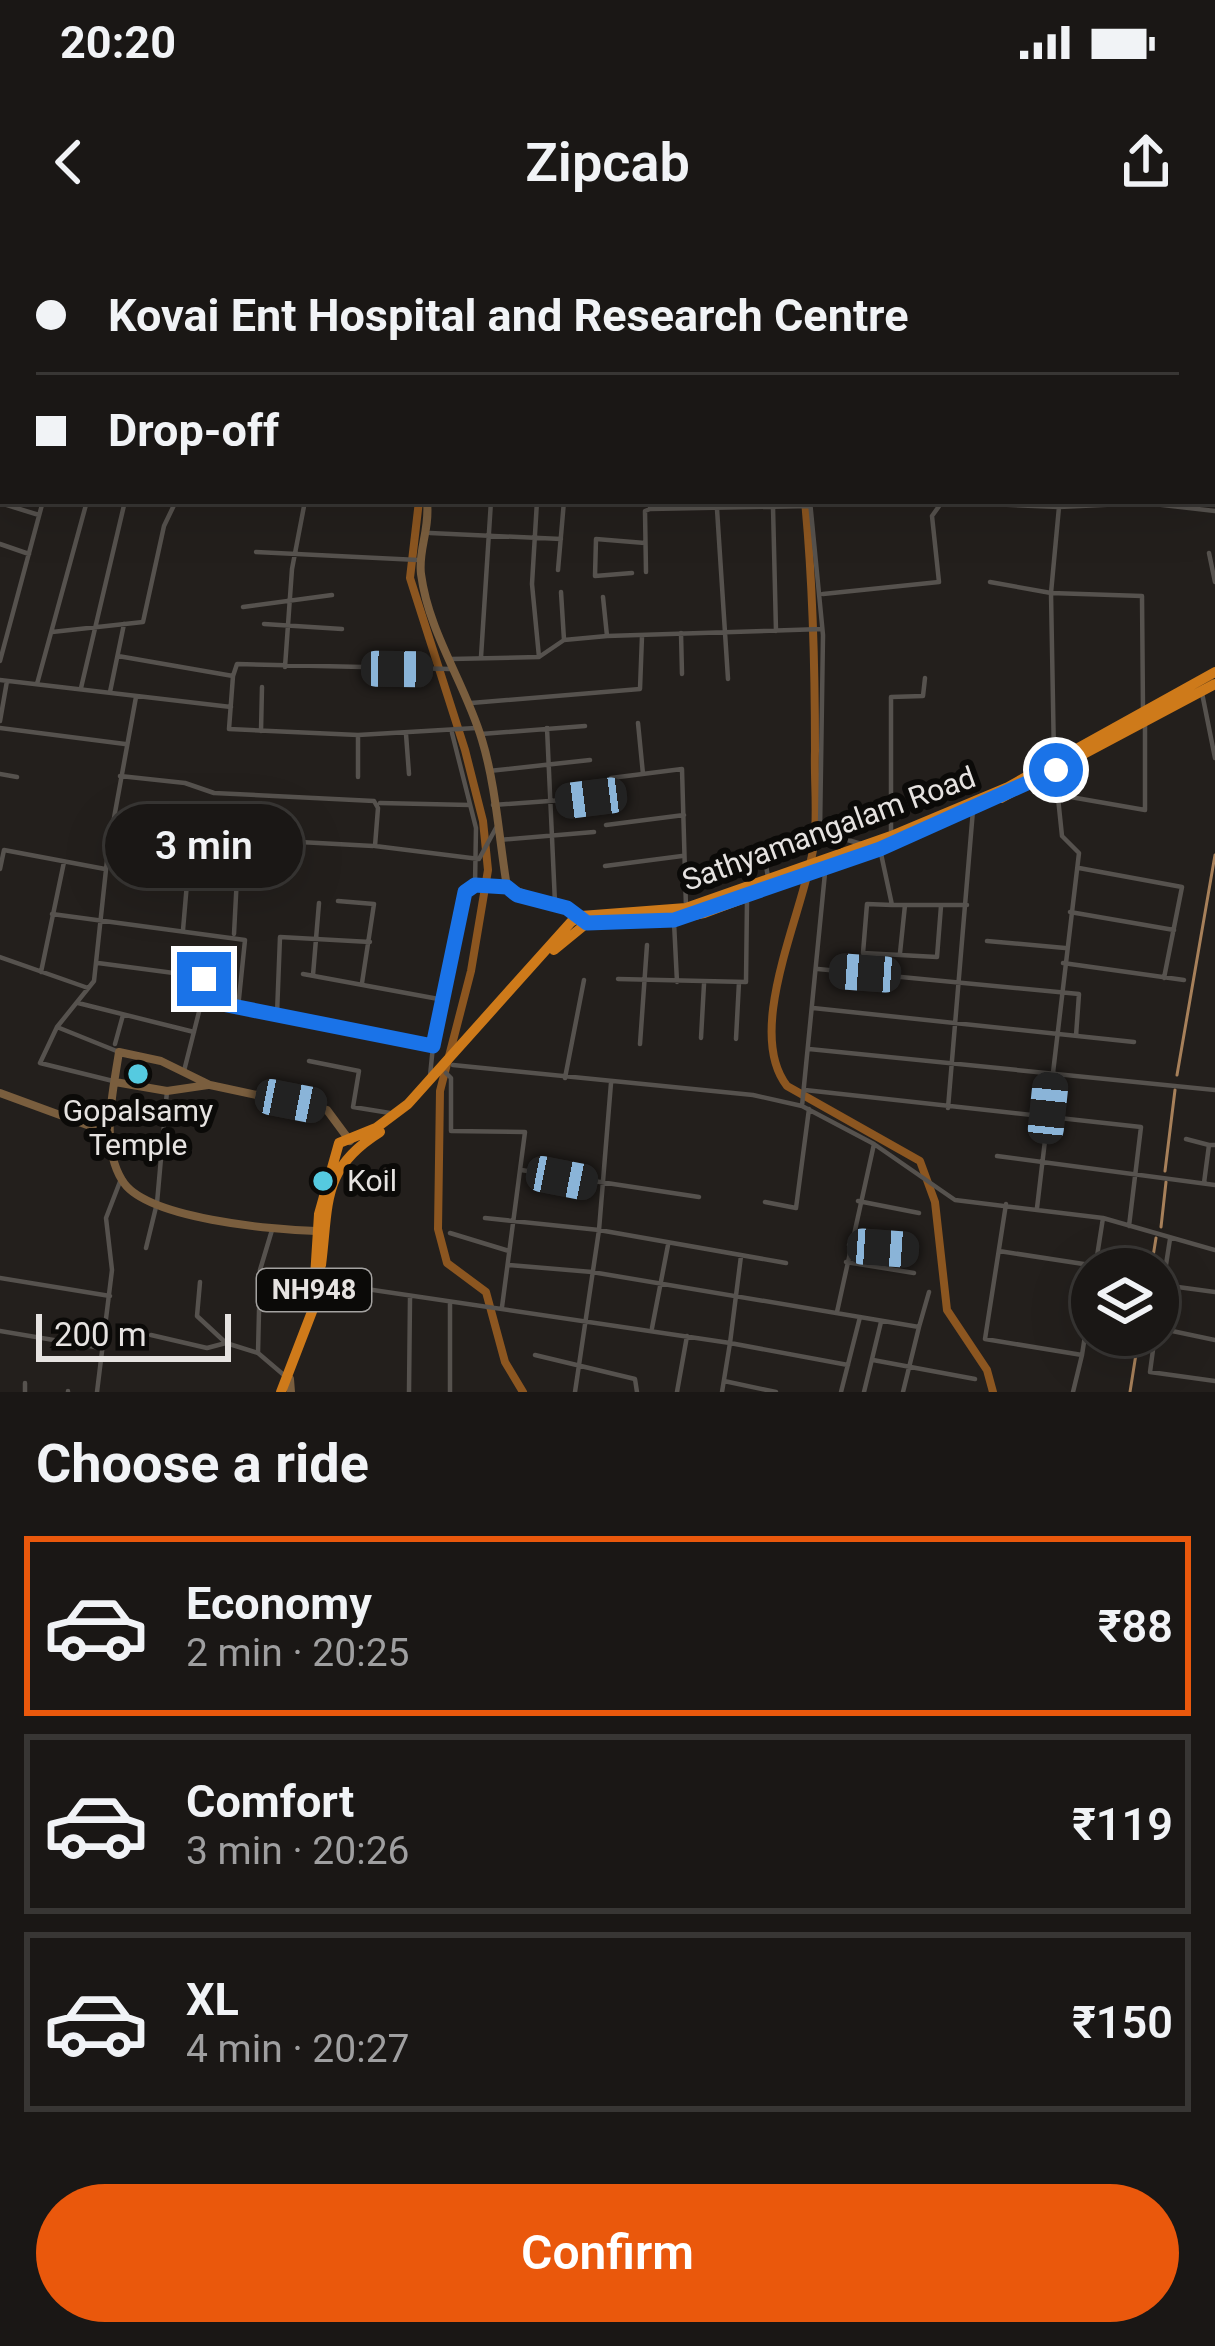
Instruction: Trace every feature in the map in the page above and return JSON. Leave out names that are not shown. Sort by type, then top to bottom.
[{"type":"highway","points":[[584,920],[674,920],[792,874],[880,849],[973,810],[1144,717],[1215,672]]},
{"type":"highway","points":[[1144,717],[1215,684]]},
{"type":"highway","name":"Sathyamangalam Road","points":[[824,864],[1055,766]]},
{"type":"highway","name":"Sathyamangalam Road","points":[[584,920],[686,908],[768,877],[792,874]]},
{"type":"highway","name":"NH948","points":[[351,1142],[440,1077],[510,986],[584,920]]},
{"type":"highway","name":"NH948","points":[[288,1389],[313,1309],[316,1231],[338,1143],[351,1142],[376,1127],[440,1077],[518,986],[584,920]]},
{"type":"highway","name":"NH948","points":[[288,1389],[314,1329],[330,1183]]},
{"type":"main road","points":[[427,504],[430,533],[420,560],[448,666],[477,730],[488,771],[502,888],[555,903],[584,920]]},
{"type":"main road","points":[[316,1231],[272,1229],[157,1203],[121,1179],[109,1133],[117,1049],[184,1071],[210,1085],[317,1106],[327,1110],[351,1142]]},
{"type":"main road","points":[[115,1082],[167,1091],[210,1085]]},
{"type":"main road","points":[[0,1093],[109,1133]]},
{"type":"street","points":[[3,504],[39,515]]},
{"type":"street","points":[[0,662],[42,504]]},
{"type":"street","points":[[37,684],[86,504]]},
{"type":"street","points":[[81,688],[124,504]]},
{"type":"street","points":[[52,632],[143,622],[164,526],[175,504]]},
{"type":"street","points":[[285,667],[288,600],[305,504]]},
{"type":"street","points":[[481,657],[491,504]]},
{"type":"street","points":[[537,504],[532,627],[538,657]]},
{"type":"street","points":[[558,570],[563,504]]},
{"type":"street","points":[[646,572],[645,511],[650,505],[717,509],[810,504],[822,629],[820,832],[865,845]]},
{"type":"street","points":[[820,594],[939,582],[932,516],[941,504]]},
{"type":"street","points":[[1037,1208],[1063,963],[1079,868],[1079,853],[1063,840],[1055,766],[1051,593],[1060,504]]},
{"type":"street","points":[[1180,504],[1215,511]]},
{"type":"street","points":[[773,507],[776,631]]},
{"type":"street","points":[[717,509],[728,679]]},
{"type":"street","points":[[430,533],[560,539]]},
{"type":"street","points":[[632,573],[595,576],[596,539],[645,543]]},
{"type":"street","points":[[0,544],[28,554]]},
{"type":"street","points":[[256,551],[420,560]]},
{"type":"street","points":[[1209,554],[1215,582]]},
{"type":"street","points":[[991,582],[1051,593],[1142,596],[1145,810],[1059,795]]},
{"type":"street","points":[[561,592],[564,640]]},
{"type":"street","points":[[243,607],[332,595]]},
{"type":"street","points":[[603,597],[607,636]]},
{"type":"street","points":[[110,692],[124,624]]},
{"type":"street","points":[[264,624],[342,629]]},
{"type":"street","points":[[585,726],[358,735],[229,729],[237,664],[431,670],[481,657],[538,657],[564,640],[822,629]]},
{"type":"street","points":[[681,634],[682,674]]},
{"type":"street","points":[[466,704],[640,689],[642,635]]},
{"type":"street","points":[[118,656],[233,676]]},
{"type":"street","points":[[891,836],[891,697],[923,696],[925,678]]},
{"type":"street","points":[[126,744],[0,724],[3,681],[231,707]]},
{"type":"street","points":[[261,731],[262,688]]},
{"type":"street","points":[[1202,693],[1215,758]]},
{"type":"street","points":[[115,1082],[40,1063],[57,1027],[88,988],[98,963],[107,851],[136,697]]},
{"type":"street","points":[[638,723],[643,774]]},
{"type":"street","points":[[547,728],[555,903]]},
{"type":"street","points":[[453,733],[480,859]]},
{"type":"street","points":[[406,734],[409,774]]},
{"type":"street","points":[[358,735],[358,777]]},
{"type":"street","points":[[488,771],[590,760]]},
{"type":"street","points":[[610,778],[682,769],[686,908]]},
{"type":"street","points":[[0,774],[17,777]]},
{"type":"street","points":[[120,776],[185,783],[214,794],[470,805]]},
{"type":"street","points":[[494,805],[591,798]]},
{"type":"street","points":[[376,846],[378,803]]},
{"type":"street","points":[[948,1108],[973,810]]},
{"type":"street","points":[[606,825],[684,815]]},
{"type":"street","points":[[476,885],[480,859],[496,826]]},
{"type":"street","points":[[499,841],[594,832]]},
{"type":"street","points":[[183,930],[191,836],[376,846],[480,859]]},
{"type":"street","points":[[234,936],[239,838]]},
{"type":"street","points":[[763,849],[768,877]]},
{"type":"street","points":[[880,849],[892,905]]},
{"type":"street","points":[[0,868],[4,850],[105,869]]},
{"type":"street","points":[[107,851],[191,857]]},
{"type":"street","points":[[605,866],[682,856]]},
{"type":"street","points":[[41,972],[64,862]]},
{"type":"street","points":[[765,1202],[796,1208],[824,864]]},
{"type":"street","points":[[1079,868],[1182,887],[1164,978]]},
{"type":"street","points":[[440,1077],[433,1046],[465,892],[476,885],[502,888]]},
{"type":"street","points":[[619,979],[746,982],[747,895]]},
{"type":"street","points":[[338,901],[374,904],[362,983]]},
{"type":"street","points":[[313,975],[320,903]]},
{"type":"street","points":[[941,906],[937,957],[863,953],[868,904],[967,905]]},
{"type":"street","points":[[900,956],[905,905]]},
{"type":"street","points":[[1070,912],[1174,930]]},
{"type":"street","points":[[52,914],[245,940],[238,1008]]},
{"type":"street","points":[[674,920],[677,982]]},
{"type":"street","points":[[277,1015],[280,937],[370,942]]},
{"type":"street","points":[[986,941],[1065,948]]},
{"type":"street","points":[[640,1044],[647,945]]},
{"type":"street","points":[[0,957],[88,988]]},
{"type":"street","points":[[98,963],[204,976],[184,1071]]},
{"type":"street","points":[[1063,963],[1184,980]]},
{"type":"street","points":[[818,969],[1079,994],[1076,1036]]},
{"type":"street","points":[[303,974],[444,1000]]},
{"type":"street","points":[[566,1078],[584,980]]},
{"type":"street","points":[[736,1039],[739,982]]},
{"type":"street","points":[[701,1038],[704,984]]},
{"type":"street","points":[[202,1000],[433,1046]]},
{"type":"street","points":[[78,1003],[194,1032]]},
{"type":"street","points":[[813,1008],[1134,1042]]},
{"type":"street","points":[[57,1027],[117,1049],[123,1015]]},
{"type":"street","points":[[809,1049],[1215,1090]]},
{"type":"street","points":[[309,1060],[359,1071],[353,1106],[395,1114]]},
{"type":"street","points":[[440,1077],[566,1078],[753,1095],[804,1107],[874,1144],[955,1200],[1103,1218],[1215,1250]]},
{"type":"street","points":[[440,1077],[451,1078],[448,1128],[525,1132],[502,1307]]},
{"type":"street","points":[[575,1392],[599,1230],[611,1083]]},
{"type":"street","points":[[805,1090],[1141,1126],[1129,1226]]},
{"type":"street","points":[[146,1248],[157,1203],[167,1091]]},
{"type":"street","points":[[1186,1138],[1212,1145],[1204,1183]]},
{"type":"street","points":[[837,1312],[874,1144]]},
{"type":"street","points":[[997,1156],[1215,1185]]},
{"type":"street","points":[[521,1170],[699,1197]]},
{"type":"street","points":[[98,1392],[110,1296],[106,1218],[121,1179]]},
{"type":"street","points":[[858,1201],[919,1214]]},
{"type":"street","points":[[1006,1204],[986,1339],[1071,1353]]},
{"type":"street","points":[[485,1218],[599,1230],[786,1263]]},
{"type":"street","points":[[1099,1248],[1103,1218]]},
{"type":"street","points":[[258,1353],[260,1270],[272,1229]]},
{"type":"street","points":[[450,1233],[509,1250]]},
{"type":"street","points":[[1168,1248],[1170,1239]]},
{"type":"street","points":[[651,1330],[668,1245]]},
{"type":"street","points":[[849,1245],[916,1250]]},
{"type":"street","points":[[999,1251],[1071,1264]]},
{"type":"street","points":[[722,1392],[741,1256]]},
{"type":"street","points":[[846,1262],[914,1273]]},
{"type":"street","points":[[509,1265],[592,1272],[919,1328]]},
{"type":"street","points":[[0,1277],[110,1296]]},
{"type":"street","points":[[200,1282],[197,1316],[226,1343],[258,1353],[288,1389]]},
{"type":"street","points":[[319,1282],[410,1298],[585,1318],[848,1365]]},
{"type":"street","points":[[1179,1283],[1215,1292]]},
{"type":"street","points":[[903,1392],[929,1292]]},
{"type":"street","points":[[409,1392],[410,1298]]},
{"type":"street","points":[[450,1303],[450,1392]]},
{"type":"street","points":[[841,1392],[860,1317]]},
{"type":"street","points":[[864,1392],[881,1322]]},
{"type":"street","points":[[0,1331],[101,1348]]},
{"type":"street","points":[[151,1334],[207,1348],[226,1343]]},
{"type":"street","points":[[1179,1335],[1215,1340]]},
{"type":"street","points":[[677,1392],[687,1336]]},
{"type":"street","points":[[535,1354],[635,1378],[638,1392]]},
{"type":"street","points":[[1073,1392],[1082,1356]]},
{"type":"street","points":[[1153,1356],[1150,1372],[1215,1381]]},
{"type":"street","points":[[873,1360],[975,1379]]},
{"type":"street","points":[[724,1381],[776,1392]]},
{"type":"street","points":[[25,1383],[25,1392]]},
{"type":"waterway","points":[[419,504],[410,578],[465,750],[483,821],[488,870],[471,971],[440,1091],[438,1229],[447,1263],[486,1292],[505,1362],[523,1392]]},
{"type":"waterway","points":[[805,504],[813,626],[815,833],[774,1001],[775,1062],[787,1086],[920,1161],[935,1202],[947,1310],[987,1370],[993,1392]]},
{"type":"waterway","points":[[1177,1075],[1215,855]]},
{"type":"waterway","points":[[1165,1171],[1175,1090]]},
{"type":"waterway","points":[[1161,1227],[1166,1182]]},
{"type":"waterway","points":[[1154,1248],[1156,1238]]},
{"type":"waterway","points":[[1130,1392],[1136,1356]]},
{"type":"place","name":"Gopalsamy Temple","points":[[138,1074]]},
{"type":"place","name":"Koil","points":[[323,1181]]},
{"type":"route","points":[[204,979],[202,1000],[433,1046],[465,892],[475,885],[507,887],[517,895],[555,903],[587,923],[674,920],[880,849],[1056,770]]}]
